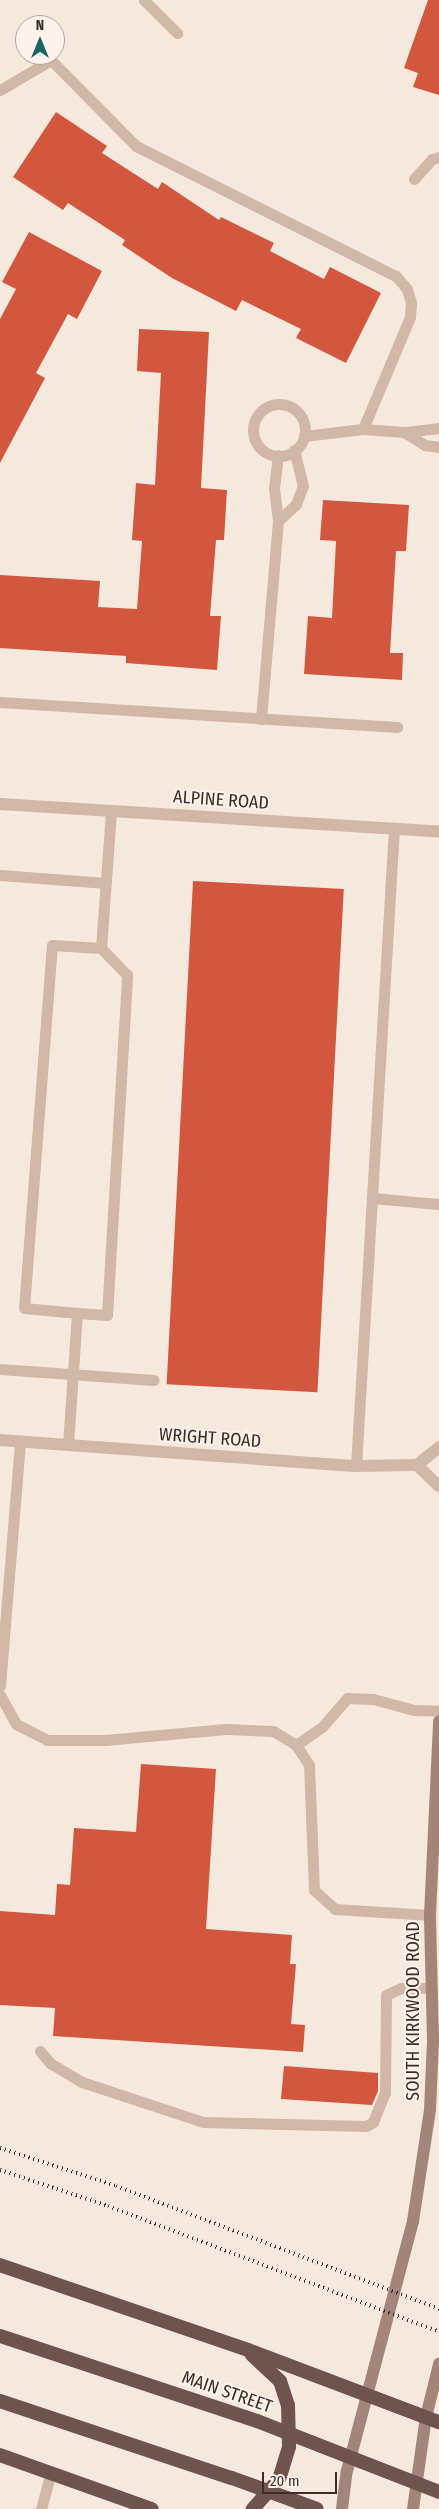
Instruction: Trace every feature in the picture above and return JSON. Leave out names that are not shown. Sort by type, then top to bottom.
[{"type":"highway","points":[[0,2265],[248,2350],[367,2393],[433,2420]]},
{"type":"highway","name":"MAIN STREET","points":[[0,2336],[257,2421],[439,2492]]},
{"type":"highway","points":[[248,2350],[280,2381],[288,2405],[289,2447],[279,2479],[253,2509]]},
{"type":"highway","points":[[0,2401],[232,2478],[317,2509]]},
{"type":"highway","points":[[0,2455],[152,2509]]},
{"type":"main road","name":"SOUTH KIRKWOOD ROAD","points":[[342,2509],[347,2471],[403,2263],[421,2180],[430,2110],[436,2040],[435,1915],[439,1721]]},
{"type":"main road","points":[[413,2509],[414,2492],[433,2420],[439,2364]]},
{"type":"street","name":"ALPINE ROAD","points":[[0,804],[439,832]]},
{"type":"street","name":"WRIGHT ROAD","points":[[0,1440],[356,1466],[417,1465]]},
{"type":"street","points":[[439,1447],[417,1465],[439,1486]]},
{"type":"lane","points":[[144,0],[177,33]]},
{"type":"lane","points":[[0,90],[51,60],[136,146],[396,276],[407,289],[411,302],[410,317],[363,429]]},
{"type":"lane","points":[[414,179],[432,159],[439,157]]},
{"type":"lane","points":[[279,404],[294,408],[303,421],[304,436],[294,450],[278,455],[261,449],[256,441],[254,424],[263,409],[279,404]]},
{"type":"lane","points":[[304,436],[363,429],[404,432],[439,428]]},
{"type":"lane","points":[[404,432],[425,444],[439,447]]},
{"type":"lane","points":[[278,520],[296,504],[303,486],[294,450]]},
{"type":"lane","points":[[261,719],[278,520],[274,488],[278,455]]},
{"type":"lane","points":[[0,702],[397,727]]},
{"type":"lane","points":[[102,948],[111,811]]},
{"type":"lane","points":[[356,1466],[394,829]]},
{"type":"lane","points":[[0,875],[106,883]]},
{"type":"lane","points":[[52,945],[102,948],[128,975],[106,1315],[24,1308],[52,945]]},
{"type":"lane","points":[[372,1198],[439,1204]]},
{"type":"lane","points":[[68,1445],[77,1313]]},
{"type":"lane","points":[[0,1369],[154,1380]]},
{"type":"lane","points":[[0,1686],[20,1441]]},
{"type":"lane","points":[[0,1694],[16,1724],[47,1740],[106,1740],[226,1729],[273,1731],[296,1745],[308,1765],[314,1890],[335,1909],[435,1915]]},
{"type":"lane","points":[[296,1745],[322,1727],[347,1698],[374,1699],[414,1710],[439,1711]]},
{"type":"lane","points":[[40,2051],[50,2062],[82,2082],[203,2122],[366,2126],[373,2122],[386,2086],[386,1995],[401,1988],[436,1988]]},
{"type":"lane","points":[[41,2509],[51,2472]]},
{"type":"building","points":[[428,0],[439,0],[439,95],[413,87],[418,73],[404,68]]},
{"type":"building","points":[[56,112],[107,146],[102,153],[158,189],[162,182],[219,220],[221,217],[274,243],[270,251],[324,279],[330,267],[381,293],[346,363],[296,338],[301,329],[242,300],[236,311],[172,278],[122,245],[125,240],[68,203],[63,210],[13,177]]},
{"type":"building","points":[[29,232],[102,271],[77,319],[68,314],[36,373],[45,378],[0,463],[0,319],[16,289],[2,282]]},
{"type":"building","points":[[139,329],[209,332],[201,488],[227,490],[224,540],[216,540],[210,616],[221,616],[217,670],[126,663],[126,656],[0,648],[0,575],[100,581],[98,607],[137,609],[142,541],[132,540],[136,483],[155,485],[161,373],[137,371]]},
{"type":"building","points":[[323,500],[409,505],[406,551],[396,551],[390,653],[403,653],[402,680],[304,674],[308,616],[332,618],[336,541],[320,540]]},
{"type":"building","points":[[193,881],[344,889],[317,1392],[167,1384]]},
{"type":"building","points":[[141,1764],[216,1769],[206,1929],[292,1935],[290,1964],[296,1964],[291,2024],[305,2025],[303,2052],[53,2036],[55,2008],[0,2005],[0,1911],[55,1915],[57,1884],[70,1885],[74,1828],[136,1832]]},
{"type":"building","points":[[284,2066],[378,2073],[378,2091],[372,2105],[281,2099]]},
{"type":"railway","points":[[0,2148],[116,2186],[439,2309]]},
{"type":"railway","points":[[0,2170],[108,2206],[439,2332]]}]
